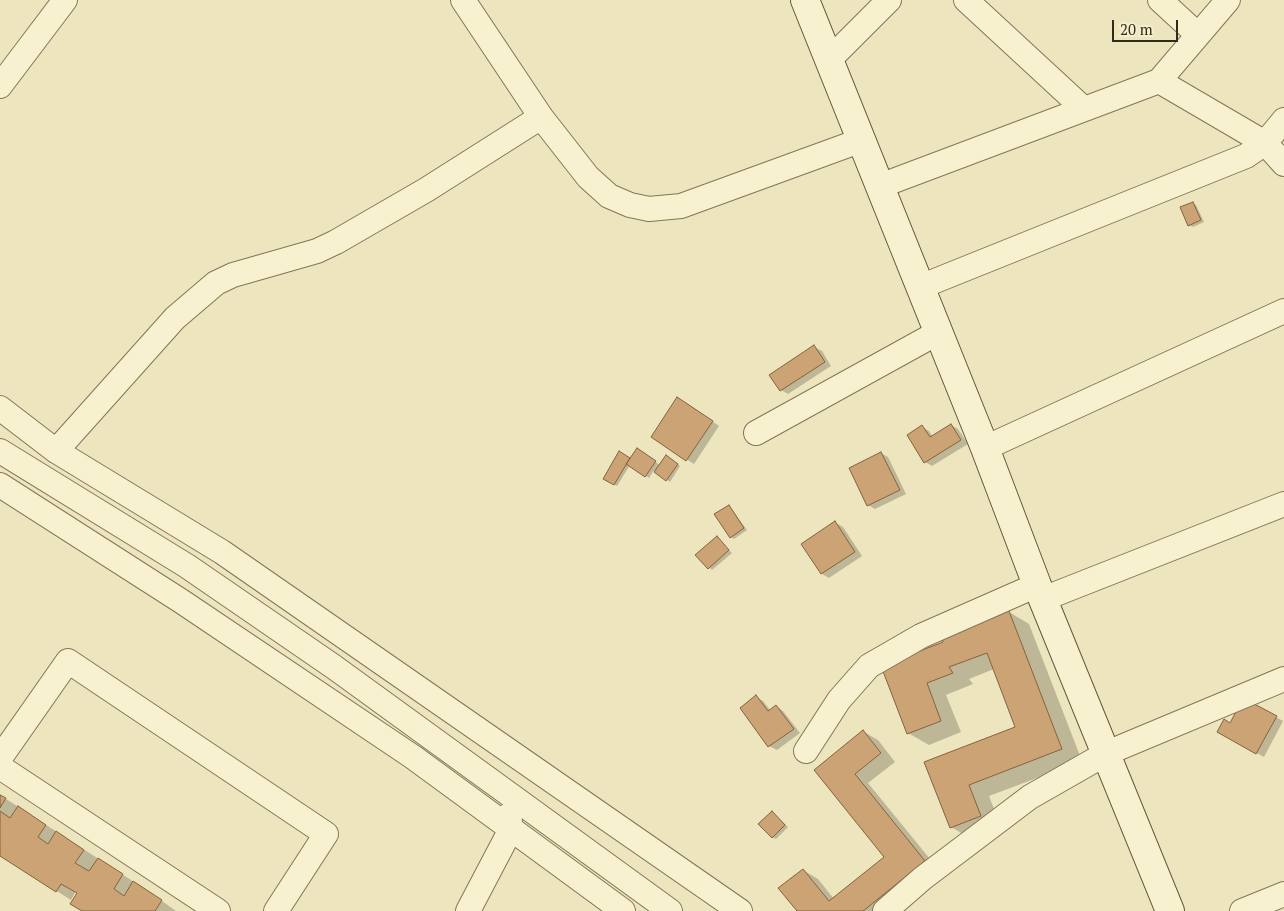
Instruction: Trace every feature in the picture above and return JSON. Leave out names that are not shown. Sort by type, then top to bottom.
[{"type":"main road","points":[[805,0],[939,332],[1040,592],[1170,911]]},
{"type":"street","points":[[0,86],[65,0]]},
{"type":"street","points":[[463,0],[541,117],[588,177],[609,196],[630,205],[649,209],[681,206],[862,140]]},
{"type":"street","points":[[830,60],[889,0]]},
{"type":"street","points":[[966,0],[1084,110]]},
{"type":"street","points":[[1160,0],[1198,35]]},
{"type":"street","points":[[880,186],[1159,81],[1228,0]]},
{"type":"street","points":[[1159,81],[1266,143],[1284,164]]},
{"type":"street","points":[[56,451],[176,318],[216,283],[233,275],[318,251],[336,242],[426,190],[541,117]]},
{"type":"street","points":[[920,286],[1246,156],[1266,143],[1284,120]]},
{"type":"street","points":[[985,448],[1284,312]]},
{"type":"street","points":[[756,433],[939,332]]},
{"type":"street","points":[[0,408],[56,451],[222,552],[740,911]]},
{"type":"street","points":[[623,911],[413,757],[198,612],[1,488],[10,456],[187,566],[334,667],[670,911]]},
{"type":"street","points":[[806,751],[839,700],[869,666],[920,636],[1284,504]]},
{"type":"street","points":[[0,758],[68,661],[326,834],[276,911]]},
{"type":"street","points":[[885,911],[923,878],[1030,797],[1107,753],[1284,678]]},
{"type":"street","points":[[0,767],[218,911]]},
{"type":"street","points":[[468,911],[511,829],[501,787]]},
{"type":"street","points":[[1242,911],[1284,894]]},
{"type":"building","points":[[1193,202],[1201,220],[1188,226],[1180,207]]},
{"type":"building","points":[[814,345],[825,362],[780,391],[769,375]]},
{"type":"building","points":[[677,397],[713,421],[686,461],[651,437]]},
{"type":"building","points":[[951,424],[961,440],[924,463],[907,435],[922,425],[930,437]]},
{"type":"building","points":[[637,448],[656,461],[645,477],[626,464]]},
{"type":"building","points":[[619,451],[630,458],[614,485],[603,479]]},
{"type":"building","points":[[881,452],[900,490],[867,506],[849,468]]},
{"type":"building","points":[[666,455],[678,464],[666,481],[654,472]]},
{"type":"building","points":[[729,505],[744,528],[730,538],[714,514]]},
{"type":"building","points":[[835,521],[855,552],[821,574],[801,544]]},
{"type":"building","points":[[717,536],[729,550],[708,569],[695,555]]},
{"type":"building","points":[[1009,611],[1062,749],[969,785],[981,816],[950,828],[924,762],[1015,727],[987,653],[949,667],[953,673],[927,683],[941,721],[907,734],[881,666],[943,642],[941,637]]},
{"type":"building","points":[[756,695],[768,711],[776,705],[794,729],[768,747],[740,708]]},
{"type":"building","points":[[1243,698],[1277,716],[1256,754],[1217,732],[1224,719],[1230,723]]},
{"type":"building","points":[[863,730],[881,753],[855,774],[925,861],[863,911],[797,911],[778,888],[803,869],[829,901],[884,857],[814,770]]},
{"type":"building","points":[[0,795],[6,798],[0,808]]},
{"type":"building","points":[[18,806],[46,825],[38,837],[48,844],[56,831],[84,850],[75,863],[89,871],[98,858],[123,874],[114,889],[124,896],[133,881],[162,900],[155,911],[82,911],[70,904],[77,893],[61,884],[56,892],[0,856],[0,811],[10,818]]},
{"type":"building","points":[[772,811],[785,825],[772,838],[758,824]]}]
